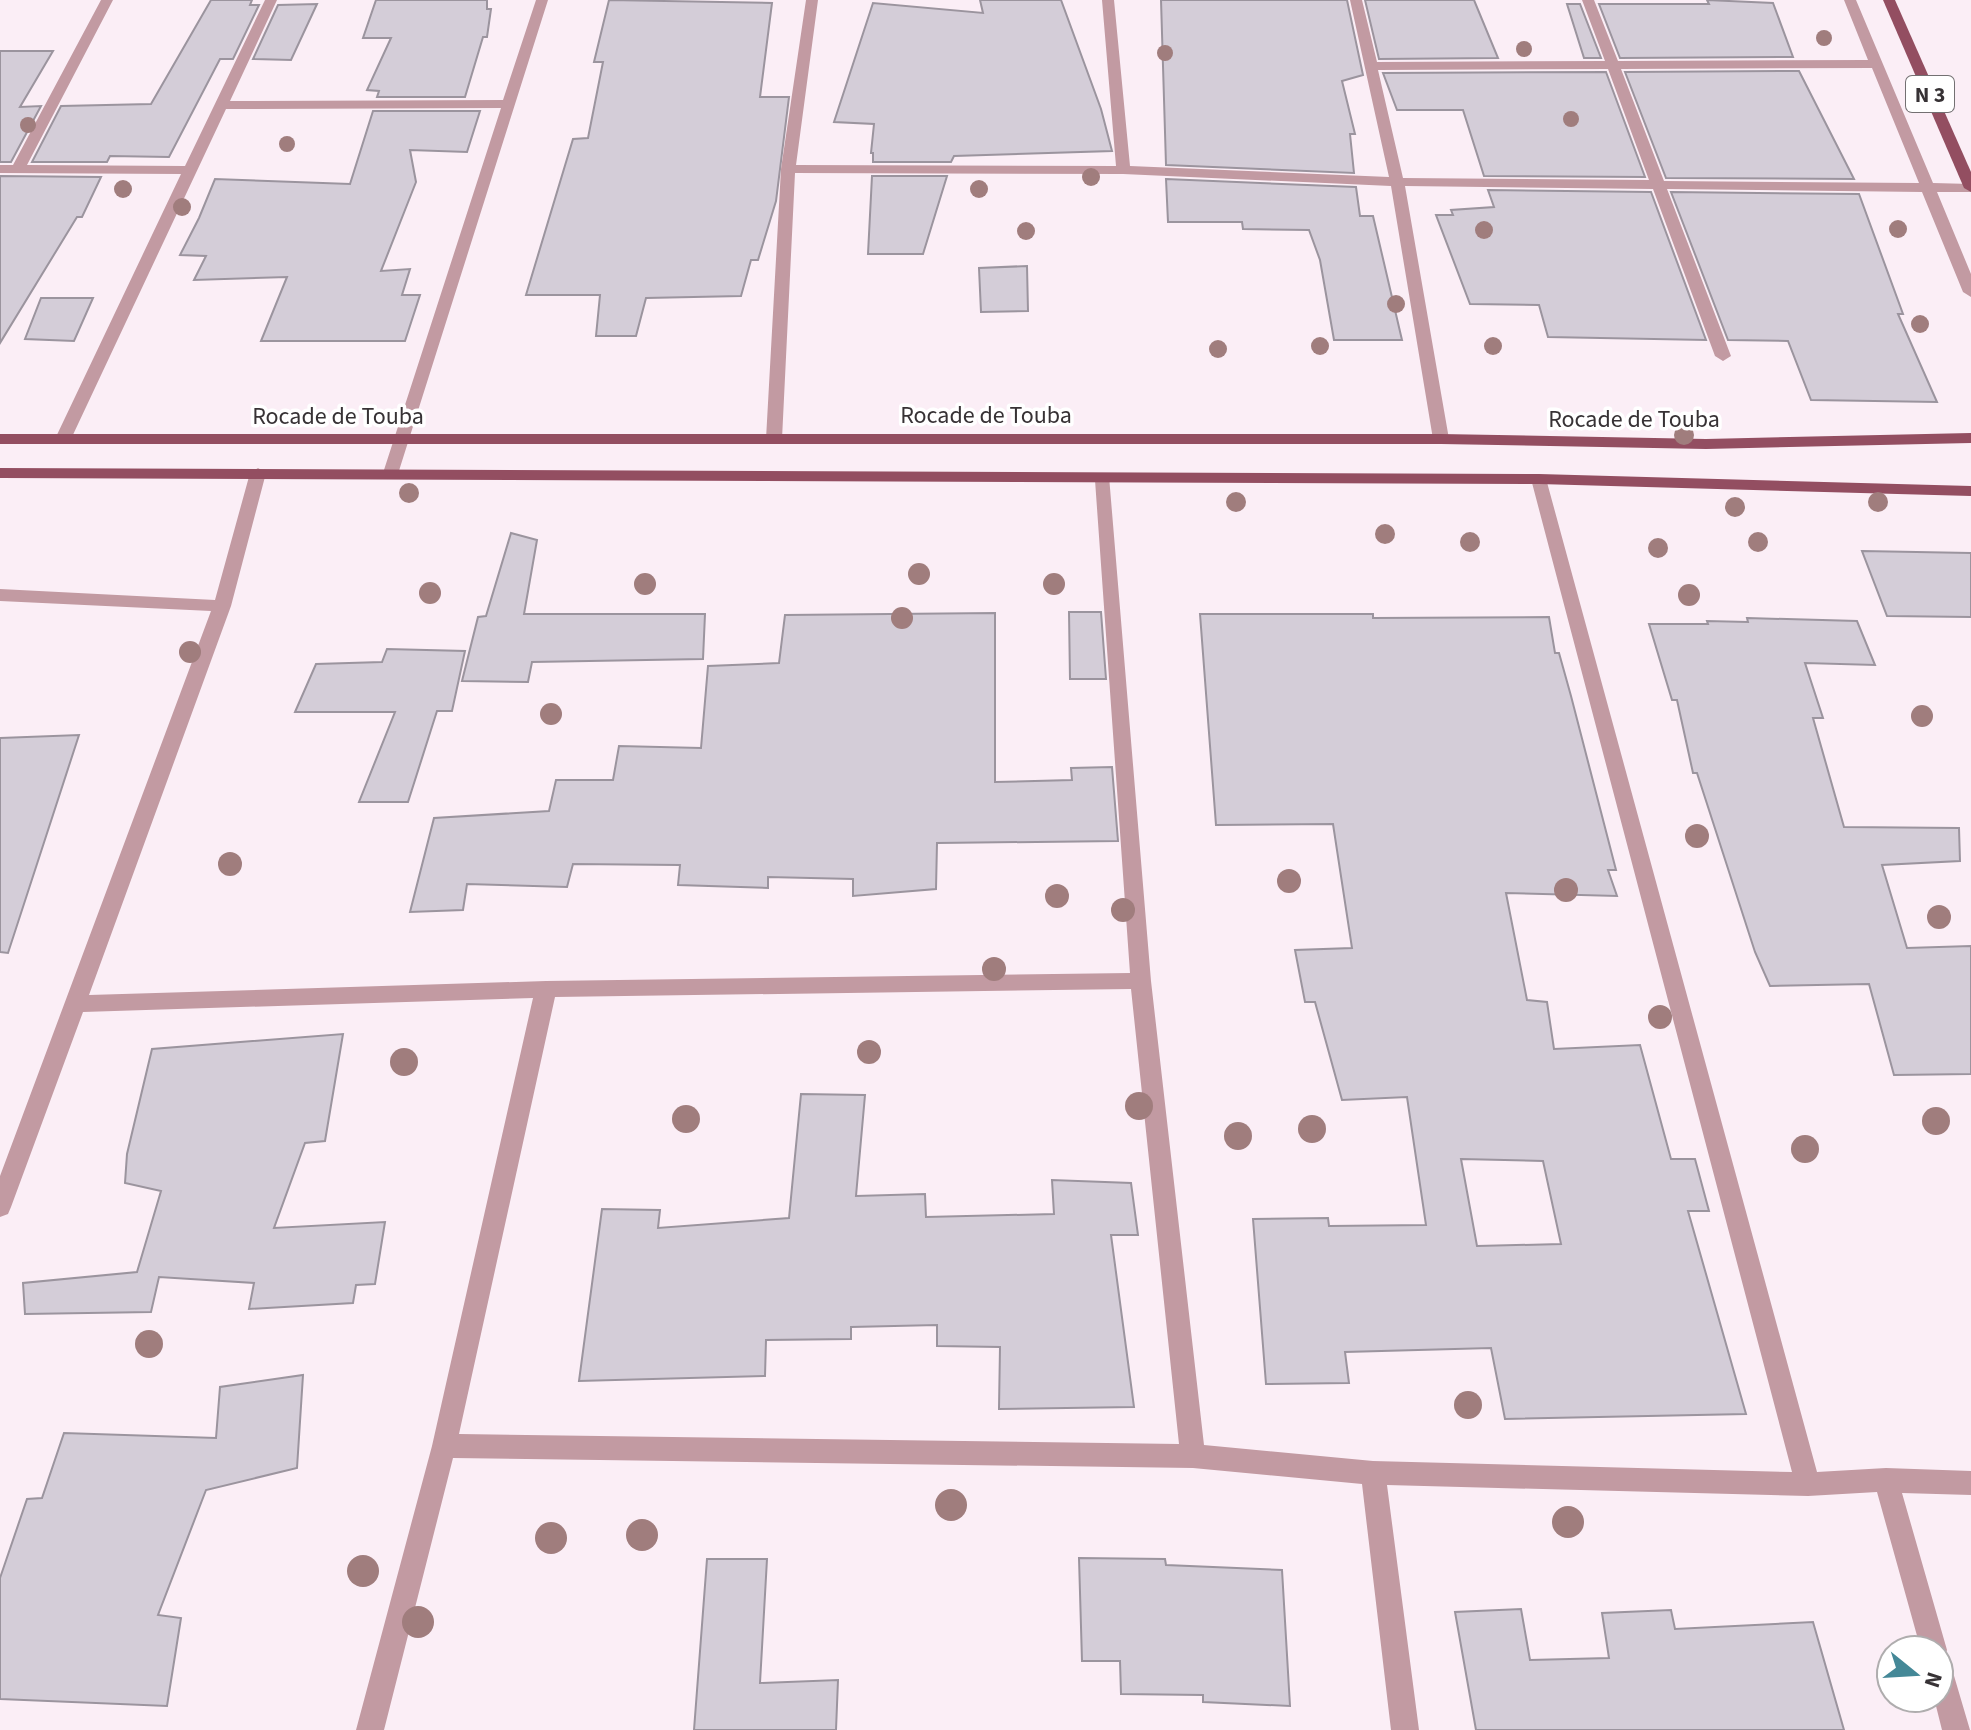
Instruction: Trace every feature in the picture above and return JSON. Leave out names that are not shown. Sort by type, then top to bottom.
[{"type":"main road","name":"N 3","points":[[1889,0],[1971,188]]},
{"type":"main road","name":"Rocade de Touba","points":[[0,439],[1441,439],[1630,445],[1860,443],[1971,438]]},
{"type":"main road","points":[[0,473],[391,473],[1103,480],[1539,479],[1971,491]]},
{"type":"street","points":[[18,169],[107,0]]},
{"type":"street","points":[[63,439],[271,0]]},
{"type":"street","points":[[391,473],[542,0]]},
{"type":"street","points":[[774,439],[788,169],[812,0]]},
{"type":"street","points":[[1108,0],[1123,170]]},
{"type":"street","points":[[1356,0],[1397,182],[1441,439]]},
{"type":"street","points":[[1588,0],[1723,356]]},
{"type":"street","points":[[1850,0],[1971,292]]},
{"type":"street","points":[[1373,66],[1876,64]]},
{"type":"street","points":[[223,105],[508,104]]},
{"type":"street","points":[[0,169],[190,170]]},
{"type":"street","points":[[788,169],[1123,170],[1397,182],[1971,188]]},
{"type":"street","points":[[0,1207],[222,606],[258,473]]},
{"type":"street","points":[[1539,479],[1808,1484]]},
{"type":"street","points":[[1103,480],[1141,981],[1193,1456]]},
{"type":"street","points":[[0,595],[222,606]]},
{"type":"street","points":[[76,1004],[546,989],[1141,981]]},
{"type":"street","points":[[370,1730],[444,1446],[546,989]]},
{"type":"street","points":[[444,1446],[1193,1456],[1373,1473],[1808,1484],[1886,1480],[1971,1483]]},
{"type":"street","points":[[1373,1473],[1405,1730]]},
{"type":"street","points":[[1886,1480],[1929,1634]]},
{"type":"building","points":[[211,0],[252,0],[250,5],[259,5],[233,59],[220,59],[169,157],[110,156],[107,162],[32,162],[61,106],[151,104]]},
{"type":"building","points":[[376,0],[487,0],[487,9],[491,9],[487,37],[483,37],[465,97],[377,97],[379,91],[367,90],[391,38],[363,38]]},
{"type":"building","points":[[609,0],[772,3],[760,97],[789,97],[776,201],[758,260],[751,260],[741,296],[646,298],[636,336],[596,336],[600,295],[526,295],[573,139],[588,138],[603,62],[594,62]]},
{"type":"building","points":[[980,0],[1061,0],[1101,109],[1112,151],[954,156],[951,162],[873,162],[874,124],[834,122],[873,3],[983,13]]},
{"type":"building","points":[[1161,0],[1347,0],[1363,75],[1342,81],[1355,134],[1350,134],[1354,173],[1166,165]]},
{"type":"building","points":[[1365,0],[1474,0],[1498,58],[1379,59]]},
{"type":"building","points":[[1707,0],[1773,3],[1793,57],[1620,58],[1599,4],[1709,4]]},
{"type":"building","points":[[317,4],[291,60],[253,59],[278,5]]},
{"type":"building","points":[[1567,4],[1580,4],[1601,58],[1584,58]]},
{"type":"building","points":[[0,51],[53,51],[20,107],[41,106],[11,162],[0,162]]},
{"type":"building","points":[[1799,71],[1854,179],[1666,178],[1625,72]]},
{"type":"building","points":[[1606,72],[1645,177],[1484,176],[1463,110],[1397,110],[1383,73]]},
{"type":"building","points":[[373,111],[480,111],[467,152],[410,150],[416,182],[381,271],[410,269],[402,295],[420,295],[405,341],[261,341],[287,277],[194,280],[206,256],[180,255],[215,179],[350,184]]},
{"type":"building","points":[[0,176],[101,177],[82,217],[77,217],[0,343]]},
{"type":"building","points":[[872,176],[947,176],[923,254],[868,254]]},
{"type":"building","points":[[1166,179],[1356,187],[1360,216],[1373,216],[1402,340],[1334,340],[1320,260],[1309,230],[1243,229],[1242,222],[1168,222]]},
{"type":"building","points":[[1488,190],[1651,192],[1706,340],[1548,337],[1539,305],[1470,304],[1436,215],[1453,215],[1451,210],[1494,207]]},
{"type":"building","points":[[1671,192],[1859,194],[1903,314],[1898,314],[1937,402],[1811,400],[1788,341],[1728,340]]},
{"type":"building","points":[[1027,266],[1028,311],[981,312],[979,268]]},
{"type":"building","points":[[41,298],[93,298],[74,341],[25,339]]},
{"type":"building","points":[[511,533],[537,540],[524,614],[705,614],[703,659],[532,662],[528,682],[462,681],[478,617],[486,616]]},
{"type":"building","points":[[1862,551],[1971,553],[1971,617],[1887,616]]},
{"type":"building","points":[[1069,612],[1101,612],[1106,679],[1070,679]]},
{"type":"building","points":[[995,613],[995,782],[1072,780],[1071,768],[1112,767],[1118,841],[937,843],[936,889],[853,896],[853,879],[768,877],[768,888],[678,885],[680,865],[573,864],[567,887],[467,884],[463,910],[410,912],[434,818],[549,811],[556,780],[613,780],[619,746],[701,748],[708,666],[779,663],[785,615]]},
{"type":"building","points":[[1200,614],[1373,614],[1373,618],[1549,617],[1555,653],[1559,653],[1616,870],[1608,870],[1617,896],[1506,893],[1527,1000],[1547,1002],[1554,1049],[1640,1045],[1671,1159],[1695,1159],[1709,1211],[1688,1211],[1746,1414],[1505,1419],[1491,1348],[1345,1352],[1349,1383],[1266,1384],[1253,1219],[1328,1218],[1329,1226],[1426,1225],[1407,1097],[1342,1100],[1315,1002],[1305,1002],[1295,950],[1352,948],[1333,824],[1216,825]],"holes":[[[1461,1159],[1543,1161],[1561,1244],[1477,1246]]]},
{"type":"building","points":[[1747,618],[1857,621],[1875,665],[1805,663],[1823,718],[1813,718],[1844,827],[1959,828],[1960,861],[1882,865],[1907,948],[1971,946],[1971,1074],[1894,1075],[1869,984],[1770,986],[1755,952],[1697,773],[1693,773],[1677,700],[1672,700],[1649,624],[1748,622]]},
{"type":"building","points":[[387,649],[465,651],[452,711],[437,711],[408,802],[359,802],[395,712],[295,712],[316,664],[382,662]]},
{"type":"building","points":[[79,735],[8,953],[0,952],[0,738]]},
{"type":"building","points":[[343,1034],[325,1141],[305,1143],[274,1228],[385,1222],[375,1284],[356,1285],[353,1303],[249,1309],[254,1283],[159,1277],[151,1312],[25,1314],[23,1283],[137,1272],[161,1191],[125,1183],[127,1154],[152,1049]]},
{"type":"building","points":[[801,1094],[865,1095],[856,1196],[925,1194],[926,1217],[1054,1214],[1052,1180],[1131,1183],[1138,1235],[1111,1235],[1134,1407],[999,1409],[1000,1347],[937,1346],[937,1325],[851,1327],[851,1339],[766,1340],[765,1376],[579,1381],[602,1209],[660,1210],[658,1228],[789,1218]]},
{"type":"building","points":[[303,1375],[297,1468],[206,1490],[158,1615],[181,1618],[167,1706],[0,1699],[0,1578],[27,1499],[42,1498],[64,1433],[216,1438],[220,1387]]},
{"type":"building","points":[[1079,1558],[1165,1559],[1166,1565],[1282,1570],[1290,1706],[1203,1702],[1203,1695],[1121,1694],[1120,1661],[1082,1661]]},
{"type":"building","points":[[707,1559],[767,1559],[760,1683],[838,1680],[836,1730],[694,1730]]},
{"type":"building","points":[[1521,1609],[1530,1660],[1609,1658],[1602,1613],[1671,1610],[1675,1629],[1813,1622],[1844,1730],[1476,1730],[1455,1612]]}]
